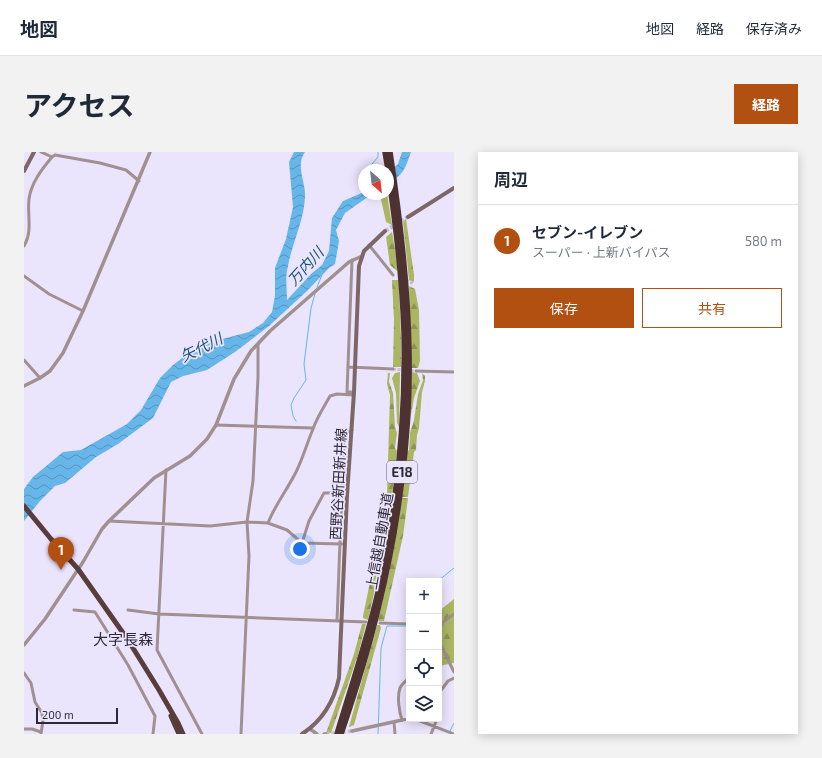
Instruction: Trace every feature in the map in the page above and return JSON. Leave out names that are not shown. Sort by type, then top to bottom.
[{"type":"highway","name":"E18","points":[[385,152],[387,164]]},
{"type":"highway","name":"E18","points":[[390,152],[395,203]]},
{"type":"highway","name":"E18","points":[[394,198],[395,203]]},
{"type":"highway","name":"上信越自動車道","points":[[337,734],[374,609],[385,556],[394,499],[401,428],[404,375],[404,331],[395,203]]},
{"type":"highway","name":"上信越自動車道","points":[[343,734],[368,648],[387,570],[399,499],[405,442],[409,375],[409,324],[405,268],[395,203]]},
{"type":"highway","points":[[24,506],[78,569],[128,640],[178,722],[183,734]]},
{"type":"highway","points":[[333,734],[358,664]]},
{"type":"highway","points":[[167,704],[179,734]]},
{"type":"main road","points":[[24,171],[34,152]]},
{"type":"main road","points":[[408,217],[454,188]]},
{"type":"main road","name":"西野谷新田新井線","points":[[302,734],[310,729],[324,713],[335,692],[340,670],[347,495],[356,367],[359,266],[364,251],[385,231]]},
{"type":"street","points":[[42,152],[52,157],[55,156],[100,163],[120,168],[126,170],[139,181]]},
{"type":"street","points":[[24,386],[50,371],[63,353],[83,311],[150,152]]},
{"type":"street","points":[[24,246],[30,226],[30,196],[38,176],[52,157]]},
{"type":"street","points":[[24,160],[30,160]]},
{"type":"street","points":[[369,245],[393,275]]},
{"type":"street","points":[[24,645],[45,619],[102,529],[109,521],[154,478],[197,451],[207,439],[216,425],[234,379],[244,360],[276,326],[352,260],[362,256]]},
{"type":"street","points":[[352,260],[347,392],[354,394]]},
{"type":"street","points":[[24,276],[50,294],[83,311]]},
{"type":"street","points":[[241,734],[249,556],[247,522],[252,496],[256,427],[258,344]]},
{"type":"street","points":[[24,360],[40,378]]},
{"type":"street","points":[[349,367],[393,369]]},
{"type":"street","points":[[416,370],[454,372]]},
{"type":"street","points":[[268,523],[273,510],[296,472],[313,428],[330,396],[337,394],[354,394]]},
{"type":"street","points":[[216,425],[313,428]]},
{"type":"street","points":[[337,622],[344,435],[352,430]]},
{"type":"street","points":[[166,470],[157,650],[202,734]]},
{"type":"street","points":[[302,543],[309,521],[324,493],[347,495]]},
{"type":"street","points":[[109,521],[210,526],[247,522],[268,523],[287,530],[302,543],[346,544]]},
{"type":"street","points":[[74,610],[95,612],[128,665],[155,716],[153,734]]},
{"type":"street","points":[[128,610],[159,614],[366,622]]},
{"type":"street","points":[[442,624],[443,622],[454,614]]},
{"type":"street","points":[[380,623],[406,624]]},
{"type":"street","points":[[442,647],[454,672]]},
{"type":"street","points":[[24,673],[31,683],[35,702],[42,713],[43,720],[41,733],[32,729],[24,729]]},
{"type":"street","points":[[442,689],[448,681],[454,678]]},
{"type":"street","points":[[402,720],[399,709],[400,688],[406,681]]},
{"type":"street","points":[[352,732],[406,719]]},
{"type":"street","points":[[394,722],[395,734]]},
{"type":"street","points":[[423,722],[454,734]]},
{"type":"street","points":[[431,734],[436,722]]},
{"type":"street","points":[[310,729],[317,734]]},
{"type":"green space","points":[[381,200],[388,200],[392,225],[386,222]]},
{"type":"green space","points":[[406,219],[414,282],[409,280],[403,221]]},
{"type":"green space","points":[[392,232],[397,261],[397,271],[390,265],[386,237]]},
{"type":"green space","points":[[392,280],[398,280],[399,286],[401,367],[393,367],[394,320]]},
{"type":"green space","points":[[409,286],[415,289],[419,310],[420,361],[418,368],[411,368]]},
{"type":"green space","points":[[400,372],[399,427],[397,423],[396,393],[392,378],[395,373]]},
{"type":"green space","points":[[411,372],[417,373],[420,381],[414,398],[409,426]]},
{"type":"green space","points":[[388,373],[390,373],[389,382],[393,393],[395,427],[397,433],[395,448],[397,451],[392,495],[387,495],[390,395],[387,384]]},
{"type":"green space","points":[[422,373],[425,376],[425,381],[422,392],[416,450],[414,452],[408,497],[402,497],[410,433],[414,420],[418,394],[423,380]]},
{"type":"green space","points":[[384,498],[391,498],[379,571],[368,620],[363,618],[363,616],[381,529]]},
{"type":"green space","points":[[402,498],[408,498],[403,536],[384,621],[378,621],[389,573]]},
{"type":"green space","points":[[454,599],[454,663],[442,665],[442,614],[442,609]]},
{"type":"green space","points":[[362,624],[366,624],[358,655],[331,733],[326,733],[354,654]]},
{"type":"green space","points":[[377,625],[380,625],[381,628],[354,725],[349,727]]},
{"type":"water","name":"矢代川","points":[[294,152],[305,152],[301,163],[305,191],[304,206],[287,270],[287,300],[311,274],[322,265],[329,251],[332,218],[343,201],[358,195],[358,200],[363,200],[345,213],[336,230],[339,241],[335,264],[269,326],[235,352],[207,370],[183,376],[171,382],[153,418],[118,444],[96,457],[65,483],[55,486],[40,501],[24,521],[24,489],[33,477],[63,452],[81,450],[127,424],[141,410],[160,378],[173,365],[189,353],[201,346],[215,341],[249,332],[263,323],[272,312],[275,296],[275,268],[286,239],[293,207],[289,162]]},
{"type":"water","points":[[402,152],[411,152],[401,174],[394,180],[394,168],[398,164]]},
{"type":"waterway","points":[[372,164],[378,157],[378,152]]},
{"type":"waterway","points":[[317,287],[322,275]]},
{"type":"waterway","points":[[296,421],[293,416],[291,405],[306,380],[304,364],[311,308],[315,294]]},
{"type":"waterway","points":[[442,578],[454,568]]},
{"type":"waterway","points":[[378,734],[381,648],[387,626],[406,626]]},
{"type":"waterway","points":[[450,731],[454,723]]},
{"type":"tunnel","points":[[385,231],[408,217]]},
{"type":"tunnel","points":[[406,280],[414,284]]},
{"type":"tunnel","points":[[393,369],[416,371]]},
{"type":"tunnel","points":[[326,734],[352,731]]},
{"type":"place","name":"セブン-イレブン","points":[[61,570]]},
{"type":"district","name":"大字長森","points":[[123,639]]},
{"type":"water label","name":"万内川","points":[[305,266]]}]
